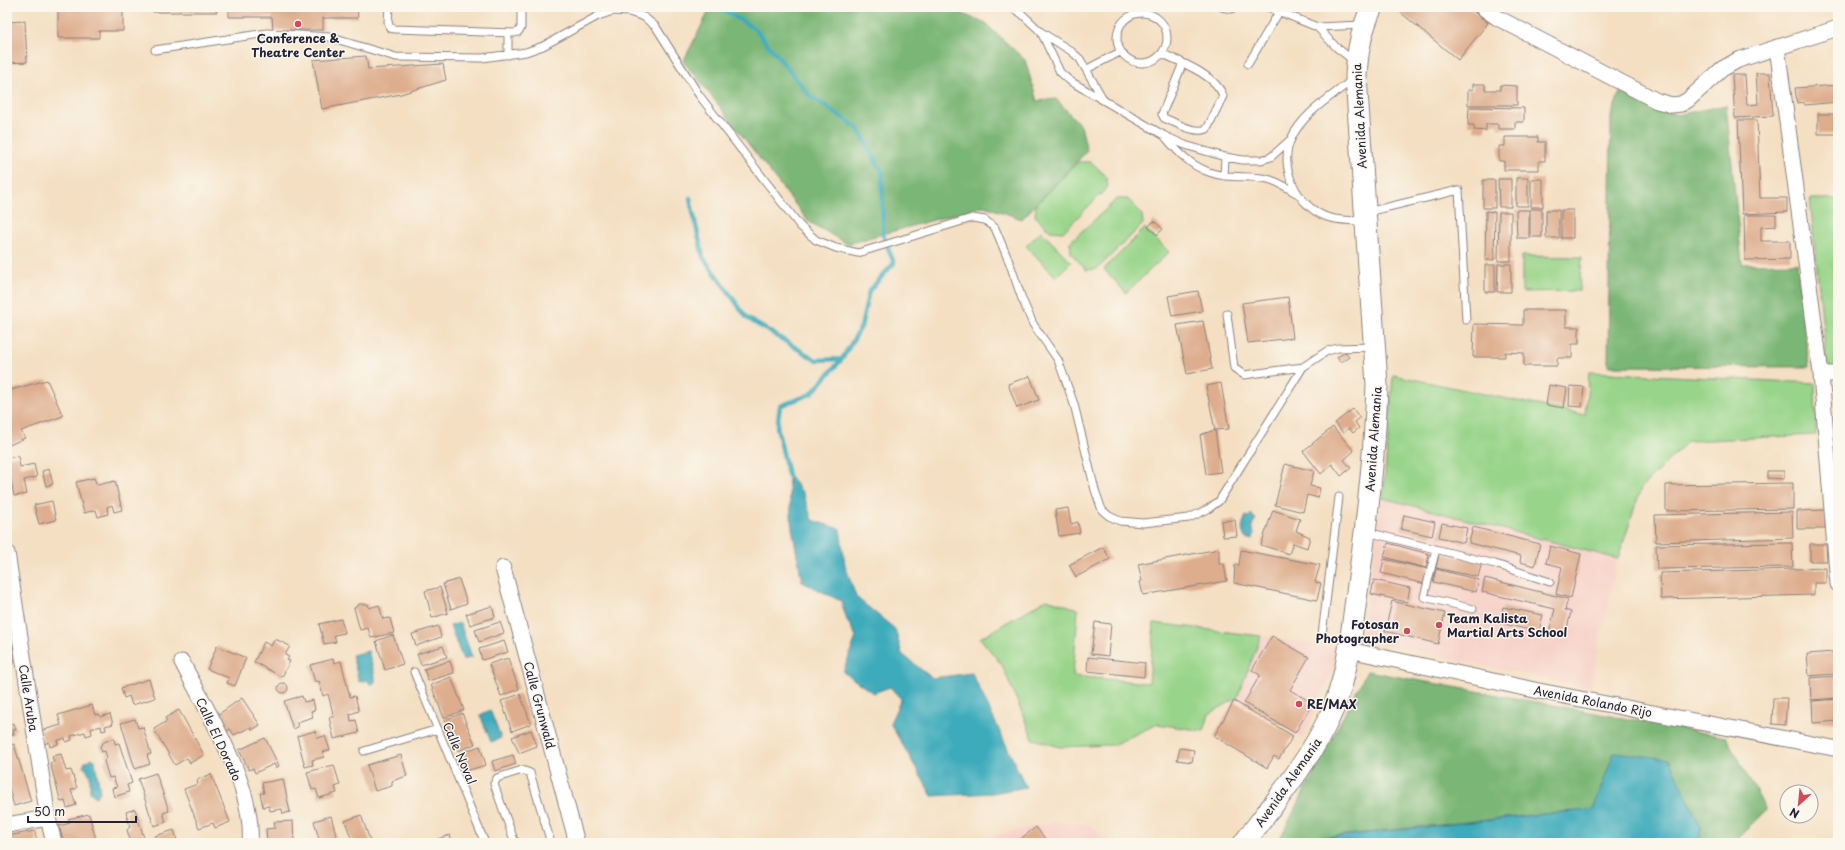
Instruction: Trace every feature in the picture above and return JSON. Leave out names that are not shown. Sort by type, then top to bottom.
[{"type":"street","points":[[1482,7],[1496,17],[1664,104],[1676,104],[1688,100],[1722,69],[1738,60],[1838,28]]},
{"type":"street","name":"Avenida Alemania","points":[[1244,843],[1314,747],[1330,717],[1340,689],[1349,650],[1366,532],[1376,418],[1377,384],[1356,70],[1357,50],[1367,16]]},
{"type":"street","points":[[1777,47],[1821,374],[1838,584]]},
{"type":"street","points":[[1821,374],[1838,374]]},
{"type":"street","name":"Calle Aruba","points":[[7,553],[11,602],[48,818],[54,843]]},
{"type":"street","name":"Calle Grunwald","points":[[503,568],[577,843]]},
{"type":"street","name":"Avenida Rolando Rijo","points":[[1349,650],[1539,691],[1838,749]]},
{"type":"street","name":"Calle El Dorado","points":[[182,662],[231,761],[247,804],[250,843]]},
{"type":"street","points":[[7,825],[48,818]]},
{"type":"lane","points":[[388,7],[388,22],[390,28],[508,33],[518,32],[520,28],[521,7]]},
{"type":"lane","points":[[1011,7],[1022,14],[1041,32],[1071,51],[1080,59],[1087,69],[1103,100]]},
{"type":"lane","points":[[1222,7],[1231,9],[1236,7]]},
{"type":"lane","points":[[1041,32],[1060,72],[1070,81],[1165,136],[1185,145],[1225,157],[1243,160],[1260,160],[1271,157],[1291,140],[1302,123],[1314,110],[1356,70],[1317,27],[1268,7]]},
{"type":"lane","points":[[155,50],[267,34],[329,37],[396,57],[482,58],[526,52],[543,46],[598,16],[613,11],[629,12],[644,17],[656,27],[699,95],[800,226],[816,240],[836,248],[858,253],[972,218],[985,220],[995,228],[1033,324],[1058,360],[1074,404],[1095,490],[1102,510],[1109,516],[1120,521],[1143,523],[1189,518],[1208,509],[1219,501],[1303,367],[1327,351],[1338,348],[1375,347]]},
{"type":"lane","points":[[1248,64],[1279,12]]},
{"type":"lane","points":[[1135,13],[1151,14],[1164,24],[1168,39],[1163,54],[1149,63],[1133,62],[1120,52],[1116,36],[1122,22],[1135,13]]},
{"type":"lane","points":[[1317,27],[1367,16]]},
{"type":"lane","points":[[508,33],[508,55]]},
{"type":"lane","points":[[1087,69],[1120,52]]},
{"type":"lane","points":[[1163,54],[1183,63],[1217,83],[1223,96],[1207,129],[1202,131],[1196,131],[1164,118],[1162,114],[1183,63]]},
{"type":"lane","points":[[1165,136],[1177,151],[1193,164],[1209,172],[1224,176],[1270,180],[1296,193],[1313,210],[1327,217],[1365,217],[1459,190],[1466,320]]},
{"type":"lane","points":[[1291,140],[1288,155],[1289,171],[1296,193]]},
{"type":"lane","points":[[1224,176],[1225,157]]},
{"type":"lane","points":[[1227,314],[1234,368],[1244,375],[1303,367]]},
{"type":"lane","points":[[1322,635],[1339,497]]},
{"type":"lane","points":[[1366,532],[1494,564],[1550,582]]},
{"type":"lane","points":[[1436,549],[1424,598],[1473,609]]},
{"type":"lane","name":"Calle Noval","points":[[414,672],[485,843]]},
{"type":"lane","points":[[364,751],[438,729]]},
{"type":"lane","points":[[515,843],[494,784],[497,778],[522,770],[530,773],[551,843]]},
{"type":"shaded area","points":[[1383,498],[1618,559],[1590,688],[1361,640]]},
{"type":"shaded area","points":[[1261,636],[1341,649],[1302,739],[1237,698]]},
{"type":"shaded area","points":[[1052,822],[1087,824],[1110,843],[941,843],[943,841],[989,837]]},
{"type":"green space","points":[[711,7],[947,7],[986,24],[1025,60],[1037,101],[1056,99],[1081,126],[1087,151],[1022,219],[984,206],[847,244],[808,221],[696,76],[683,62]]},
{"type":"green space","points":[[1620,92],[1677,115],[1726,105],[1742,264],[1797,263],[1809,367],[1608,366],[1611,116]]},
{"type":"green space","points":[[1078,162],[1091,162],[1106,176],[1108,187],[1063,232],[1050,231],[1035,216],[1036,205]]},
{"type":"green space","points":[[1117,199],[1128,199],[1142,214],[1143,224],[1097,269],[1086,270],[1071,253],[1070,242]]},
{"type":"green space","points":[[1810,199],[1838,199],[1838,369],[1827,369]]},
{"type":"green space","points":[[1145,228],[1169,252],[1126,293],[1104,269]]},
{"type":"green space","points":[[1041,231],[1071,262],[1056,277],[1026,246]]},
{"type":"green space","points":[[1522,256],[1582,257],[1579,291],[1522,292]]},
{"type":"green space","points":[[1589,372],[1815,383],[1816,435],[1688,441],[1641,488],[1618,559],[1383,498],[1393,375],[1585,415]]},
{"type":"green space","points":[[1047,599],[1078,609],[1073,676],[1149,683],[1154,623],[1261,636],[1237,698],[1209,714],[1204,731],[1157,724],[1113,745],[1060,747],[1033,739],[1002,665],[980,638]]},
{"type":"green space","points":[[1367,671],[1726,737],[1766,810],[1733,843],[1699,843],[1701,827],[1594,810],[1278,842]]},
{"type":"water","points":[[788,475],[803,493],[812,520],[840,529],[845,565],[856,597],[895,629],[902,654],[932,678],[972,673],[1026,787],[993,793],[932,796],[890,723],[901,699],[890,687],[873,693],[843,672],[856,637],[847,620],[841,601],[802,582],[792,528]]},
{"type":"water","points":[[1251,514],[1256,519],[1252,525],[1254,534],[1253,539],[1246,539],[1242,530],[1243,525],[1246,516],[1249,517]]},
{"type":"water","points":[[460,623],[472,657],[463,660],[450,626]]},
{"type":"water","points":[[368,651],[375,676],[375,682],[371,685],[367,680],[359,682],[352,655]]},
{"type":"water","points":[[490,710],[501,738],[491,742],[480,715]]},
{"type":"water","points":[[1614,752],[1669,759],[1701,827],[1699,843],[1277,843],[1593,810]]},
{"type":"water","points":[[91,758],[95,760],[100,792],[96,797],[90,792],[90,775],[84,767],[84,763]]},
{"type":"building","points":[[58,7],[123,7],[123,31],[99,31],[99,38],[58,38]]},
{"type":"building","points":[[153,7],[217,7],[217,12],[153,12]]},
{"type":"building","name":"Conference & Theatre Center","points":[[229,7],[357,7],[358,18],[323,18],[323,30],[273,30],[272,17],[229,17]]},
{"type":"building","points":[[1394,7],[1468,7],[1488,23],[1458,60]]},
{"type":"building","points":[[25,21],[27,62],[7,63],[7,22]]},
{"type":"building","points":[[366,56],[368,69],[443,64],[446,80],[401,94],[322,109],[313,60]]},
{"type":"building","points":[[1756,73],[1770,73],[1773,116],[1735,118],[1732,75],[1745,75],[1747,105],[1758,104]]},
{"type":"building","points":[[1473,84],[1485,84],[1485,90],[1500,90],[1500,85],[1517,86],[1517,105],[1468,105],[1468,90],[1473,90]]},
{"type":"building","points":[[1838,85],[1838,102],[1805,105],[1803,102],[1797,103],[1795,88]]},
{"type":"building","points":[[1469,107],[1524,108],[1524,122],[1515,122],[1515,129],[1498,129],[1498,124],[1486,124],[1486,131],[1474,130],[1474,125],[1468,125]]},
{"type":"building","points":[[1818,114],[1838,114],[1838,134],[1818,134]]},
{"type":"building","points":[[1738,120],[1757,120],[1760,198],[1787,198],[1787,212],[1742,214]]},
{"type":"building","points":[[1505,137],[1538,137],[1538,142],[1545,142],[1545,161],[1539,161],[1539,170],[1504,170],[1504,161],[1499,161],[1499,146],[1505,146]]},
{"type":"building","points":[[1516,178],[1528,178],[1528,206],[1516,206]]},
{"type":"building","points":[[1498,179],[1511,179],[1511,207],[1499,207]]},
{"type":"building","points":[[1531,179],[1543,179],[1543,207],[1531,207]]},
{"type":"building","points":[[1483,180],[1495,180],[1495,208],[1483,208]]},
{"type":"building","points":[[1530,209],[1542,209],[1542,237],[1530,237]]},
{"type":"building","points":[[1516,210],[1529,210],[1529,238],[1517,238]]},
{"type":"building","points":[[1546,210],[1559,210],[1559,238],[1546,238]]},
{"type":"building","points":[[1561,210],[1573,210],[1573,238],[1561,238]]},
{"type":"building","points":[[1486,211],[1495,212],[1494,260],[1485,260]]},
{"type":"building","points":[[1499,212],[1511,212],[1511,261],[1498,261]]},
{"type":"building","points":[[1744,215],[1776,215],[1776,226],[1761,227],[1761,241],[1790,241],[1790,259],[1745,260]]},
{"type":"building","points":[[1154,221],[1163,229],[1157,235],[1148,227]]},
{"type":"building","points":[[1498,264],[1511,264],[1511,292],[1497,292]]},
{"type":"building","points":[[1485,265],[1495,265],[1495,292],[1485,292]]},
{"type":"building","points":[[1198,291],[1202,311],[1172,316],[1168,296]]},
{"type":"building","points":[[1288,297],[1293,338],[1248,343],[1242,303]]},
{"type":"building","points":[[1523,310],[1566,310],[1566,327],[1579,327],[1579,344],[1572,344],[1572,358],[1557,358],[1557,366],[1524,366],[1524,353],[1505,352],[1505,357],[1473,357],[1474,324],[1523,325]]},
{"type":"building","points":[[1203,321],[1212,369],[1187,374],[1177,325]]},
{"type":"building","points":[[1346,352],[1349,358],[1340,362],[1337,357]]},
{"type":"building","points":[[1030,376],[1039,400],[1017,408],[1008,384]]},
{"type":"building","points":[[47,380],[63,416],[21,431],[25,438],[7,446],[7,391]]},
{"type":"building","points":[[1221,383],[1229,429],[1215,430],[1206,386]]},
{"type":"building","points":[[1549,385],[1567,388],[1564,408],[1546,405]]},
{"type":"building","points":[[1570,386],[1584,387],[1582,407],[1569,406]]},
{"type":"building","points":[[1353,409],[1360,418],[1355,422],[1359,428],[1353,433],[1349,428],[1343,433],[1335,423]]},
{"type":"building","points":[[1333,427],[1354,451],[1344,460],[1351,468],[1341,476],[1332,464],[1321,474],[1303,451]]},
{"type":"building","points":[[1215,430],[1221,472],[1206,474],[1200,435]]},
{"type":"building","points":[[18,456],[20,467],[34,464],[37,477],[24,480],[27,494],[14,496],[7,458]]},
{"type":"building","points":[[1285,464],[1314,471],[1310,486],[1320,488],[1318,498],[1307,495],[1303,512],[1275,505]]},
{"type":"building","points":[[49,469],[53,484],[46,486],[42,471]]},
{"type":"building","points":[[1767,471],[1784,471],[1784,479],[1767,478]]},
{"type":"building","points":[[94,478],[97,485],[115,481],[122,510],[114,512],[112,505],[107,507],[108,514],[98,517],[96,510],[84,513],[76,482]]},
{"type":"building","points":[[1793,483],[1793,509],[1666,511],[1666,485]]},
{"type":"building","points":[[52,501],[56,520],[39,524],[34,505]]},
{"type":"building","points":[[1068,508],[1071,524],[1078,522],[1080,533],[1059,536],[1055,510]]},
{"type":"building","points":[[1273,510],[1300,519],[1296,531],[1310,537],[1307,548],[1293,543],[1289,554],[1261,545]]},
{"type":"building","points":[[1825,510],[1825,529],[1797,529],[1797,511]]},
{"type":"building","points":[[1792,512],[1793,538],[1656,542],[1655,515]]},
{"type":"building","points":[[1404,515],[1435,522],[1432,536],[1401,529]]},
{"type":"building","points":[[1235,520],[1237,536],[1223,537],[1221,521]]},
{"type":"building","points":[[1442,523],[1467,528],[1464,543],[1439,537]]},
{"type":"building","points":[[1473,527],[1540,544],[1535,566],[1520,562],[1521,556],[1469,543]]},
{"type":"building","points":[[1388,543],[1429,554],[1426,568],[1384,557]]},
{"type":"building","points":[[1792,543],[1793,567],[1657,569],[1656,545]]},
{"type":"building","points":[[1810,544],[1826,544],[1827,561],[1810,561]]},
{"type":"building","points":[[1550,546],[1581,554],[1571,598],[1556,594],[1562,567],[1546,563]]},
{"type":"building","points":[[1103,547],[1110,559],[1076,577],[1069,565]]},
{"type":"building","points":[[1219,549],[1219,564],[1224,564],[1227,581],[1143,595],[1140,582],[1142,581],[1138,564]]},
{"type":"building","points":[[1241,550],[1320,565],[1315,582],[1321,583],[1317,600],[1234,583],[1235,564],[1239,565]]},
{"type":"building","points":[[1439,553],[1482,562],[1478,577],[1436,568]]},
{"type":"building","points":[[1384,559],[1428,569],[1425,584],[1381,573]]},
{"type":"building","points":[[1826,568],[1826,583],[1814,583],[1814,595],[1661,599],[1660,573]]},
{"type":"building","points":[[1436,569],[1479,580],[1476,592],[1433,582]]},
{"type":"building","points":[[1485,578],[1568,599],[1565,610],[1571,612],[1565,636],[1549,632],[1555,609],[1482,592]]},
{"type":"building","points":[[459,579],[467,603],[451,609],[443,584]]},
{"type":"building","points":[[1374,580],[1410,588],[1407,602],[1371,594]]},
{"type":"building","points":[[440,587],[448,613],[432,618],[425,591]]},
{"type":"building","points":[[1392,601],[1445,613],[1438,644],[1385,631]]},
{"type":"building","points":[[359,604],[368,604],[369,608],[379,605],[383,619],[390,618],[394,633],[371,638],[368,628],[360,630],[354,608]]},
{"type":"building","points":[[492,606],[495,617],[470,625],[466,614]]},
{"type":"building","points":[[1503,607],[1543,615],[1539,632],[1500,623]]},
{"type":"building","points":[[7,614],[9,614],[14,663],[7,666]]},
{"type":"building","points":[[341,619],[345,633],[334,635],[336,642],[324,644],[319,624]]},
{"type":"building","points":[[500,622],[504,633],[479,642],[475,630]]},
{"type":"building","points":[[1095,622],[1111,624],[1108,656],[1091,654]]},
{"type":"building","points":[[438,626],[441,637],[416,646],[412,634]]},
{"type":"building","points":[[393,635],[403,664],[385,670],[376,641]]},
{"type":"building","points":[[1272,636],[1309,657],[1290,690],[1313,703],[1295,733],[1244,703],[1260,675],[1252,670]]},
{"type":"building","points":[[275,639],[290,646],[285,655],[289,657],[287,660],[290,661],[282,677],[254,662],[264,642],[271,646]]},
{"type":"building","points":[[504,641],[508,652],[482,660],[479,649]]},
{"type":"building","points":[[217,646],[246,658],[235,686],[227,683],[229,678],[207,669]]},
{"type":"building","points":[[443,646],[447,657],[421,665],[417,654]]},
{"type":"building","points":[[1834,652],[1835,674],[1809,676],[1807,654]]},
{"type":"building","points":[[1088,657],[1145,663],[1144,677],[1087,671]]},
{"type":"building","points":[[508,658],[519,689],[501,696],[489,664]]},
{"type":"building","points":[[333,659],[334,663],[341,661],[350,697],[355,696],[359,711],[350,714],[351,721],[356,720],[359,733],[334,739],[329,717],[334,717],[328,694],[323,696],[319,681],[315,682],[310,665]]},
{"type":"building","points":[[450,661],[454,673],[428,681],[424,669]]},
{"type":"building","points":[[1836,676],[1838,698],[1811,700],[1810,678]]},
{"type":"building","points":[[451,677],[464,710],[444,718],[431,685]]},
{"type":"building","points":[[149,679],[155,698],[132,705],[129,696],[124,698],[121,688]]},
{"type":"building","points":[[281,683],[285,683],[287,684],[287,692],[281,693],[278,690],[278,686]]},
{"type":"building","points":[[520,694],[531,724],[512,731],[501,701]]},
{"type":"building","points":[[302,696],[304,702],[313,700],[315,710],[311,711],[313,717],[297,722],[298,727],[293,729],[284,701]]},
{"type":"building","points":[[242,698],[260,725],[252,730],[251,727],[234,735],[230,729],[226,732],[216,716]]},
{"type":"building","points":[[1773,698],[1787,698],[1785,725],[1772,724]]},
{"type":"building","points":[[1838,699],[1838,721],[1813,723],[1812,701]]},
{"type":"building","points":[[1234,701],[1293,736],[1279,759],[1274,756],[1267,768],[1214,736]]},
{"type":"building","points":[[92,705],[95,715],[99,714],[100,717],[110,714],[113,724],[105,726],[106,730],[102,731],[101,726],[91,729],[92,734],[86,736],[85,732],[71,736],[72,740],[66,742],[65,738],[57,741],[58,744],[50,747],[49,742],[44,744],[40,731],[61,725],[58,715]]},
{"type":"building","points":[[179,710],[204,755],[190,763],[187,758],[175,765],[154,729],[167,721],[165,718]]},
{"type":"building","points":[[462,713],[475,744],[458,751],[445,720]]},
{"type":"building","points":[[7,718],[9,724],[14,723],[16,730],[13,730],[14,734],[7,735]]},
{"type":"building","points":[[135,719],[138,728],[143,727],[151,754],[147,755],[150,764],[135,769],[121,723]]},
{"type":"building","points":[[531,730],[537,746],[519,753],[512,737]]},
{"type":"building","points":[[315,731],[317,738],[325,736],[330,750],[323,752],[324,757],[312,760],[313,765],[305,767],[297,736]]},
{"type":"building","points":[[114,738],[115,744],[119,743],[132,783],[127,785],[129,792],[114,797],[112,788],[117,787],[113,777],[109,778],[104,761],[107,758],[105,751],[102,752],[100,746],[104,742]]},
{"type":"building","points":[[265,738],[279,766],[276,768],[274,764],[255,773],[253,768],[249,770],[239,750]]},
{"type":"building","points":[[14,744],[31,801],[14,806],[7,781],[7,746]]},
{"type":"building","points":[[480,746],[486,765],[466,771],[460,753]]},
{"type":"building","points":[[1180,748],[1194,750],[1192,762],[1177,760]]},
{"type":"building","points":[[61,754],[66,771],[71,770],[77,788],[71,790],[76,805],[67,808],[65,801],[61,802],[50,763],[54,762],[52,756]]},
{"type":"building","points":[[401,755],[407,776],[392,781],[392,786],[375,791],[367,765]]},
{"type":"building","points":[[513,755],[516,764],[495,771],[492,761]]},
{"type":"building","points":[[334,765],[340,785],[335,787],[337,793],[319,798],[316,789],[312,790],[307,772]]},
{"type":"building","points":[[156,773],[169,811],[163,813],[166,822],[154,826],[138,779]]},
{"type":"building","points":[[211,774],[230,822],[215,828],[213,823],[199,828],[184,789],[198,784],[197,780]]},
{"type":"building","points":[[283,779],[290,812],[283,814],[282,809],[270,811],[269,806],[263,807],[260,793],[264,793],[262,783]]},
{"type":"building","points":[[135,809],[145,841],[131,843],[127,830],[130,827],[126,812]]},
{"type":"building","points":[[89,814],[97,843],[64,843],[59,826],[70,823],[68,819]]},
{"type":"building","points":[[361,815],[371,843],[353,843],[345,821]]},
{"type":"building","points":[[331,816],[337,838],[320,843],[314,821]]},
{"type":"building","points":[[293,821],[294,843],[267,843],[266,829],[275,828],[274,822]]},
{"type":"building","points":[[1036,827],[1047,841],[1045,843],[1015,843]]},
{"type":"building","points":[[174,830],[178,843],[157,843],[155,836]]},
{"type":"building","points":[[35,831],[37,843],[7,843],[7,836]]},
{"type":"building","points":[[450,835],[452,843],[425,843]]},
{"type":"waterway","points":[[719,7],[755,29],[810,96],[858,128],[882,172],[883,235],[894,263],[869,291],[861,327],[842,359],[811,394],[780,406],[777,427],[788,475]]},
{"type":"waterway","points":[[690,198],[703,257],[747,318],[816,360],[842,359]]},
{"type":"place","name":"Conference & Theatre Center","points":[[298,24]]},
{"type":"place","name":"Team Kalista Martial Arts School","points":[[1439,625]]},
{"type":"place","name":"Fotosan Photographer","points":[[1407,631]]},
{"type":"place","name":"RE/MAX","points":[[1299,704]]}]
